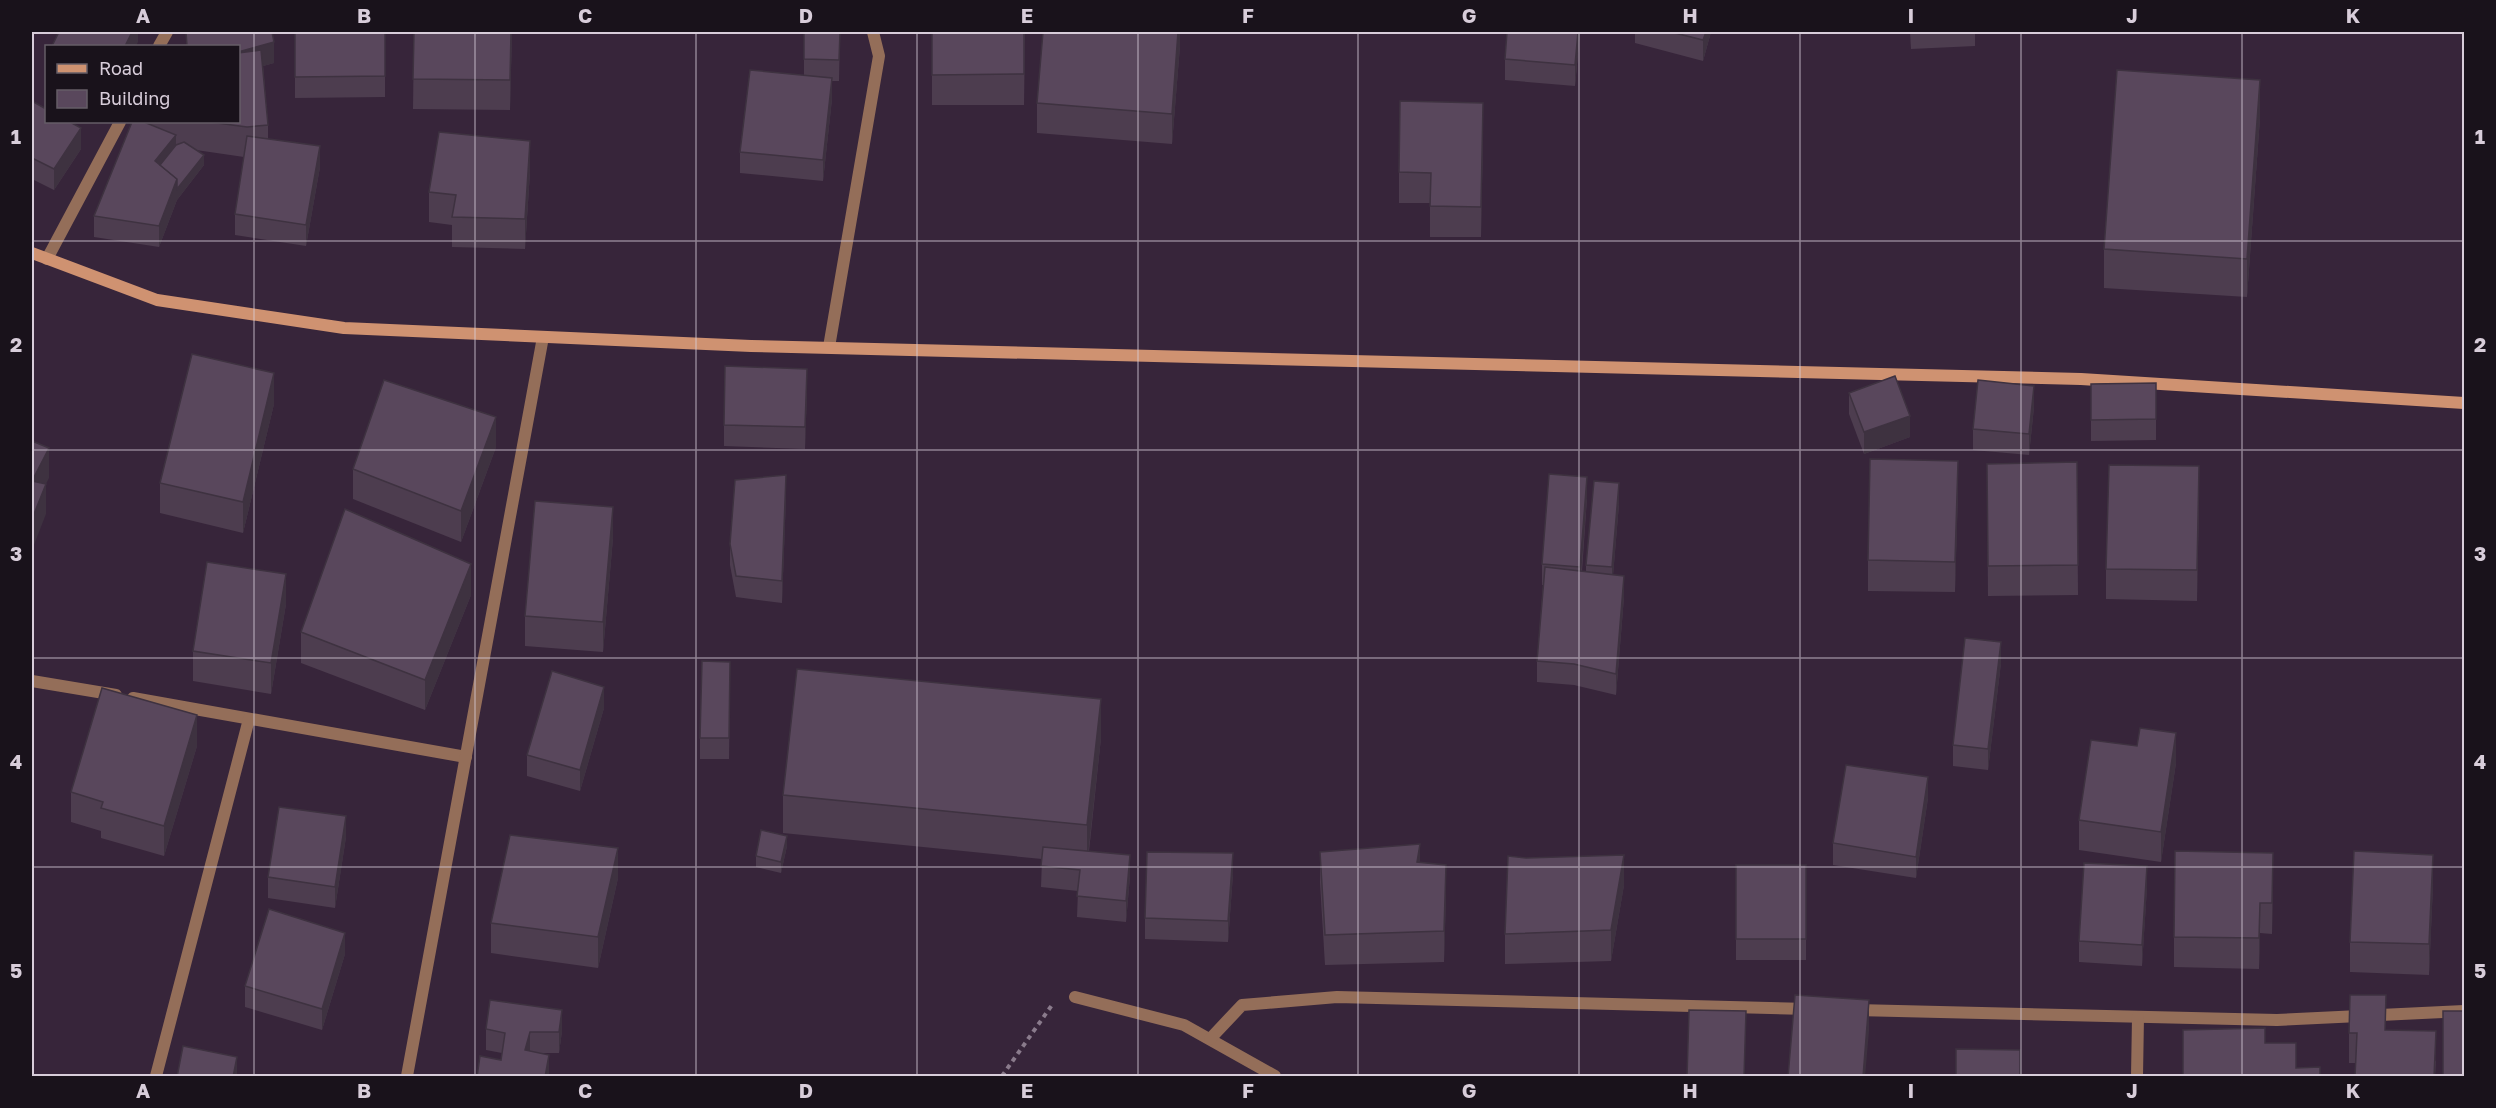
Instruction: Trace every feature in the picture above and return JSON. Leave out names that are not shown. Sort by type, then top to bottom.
[{"type":"street","points":[[829,347],[879,56],[873,32]]},
{"type":"street","points":[[47,259],[119,123]]},
{"type":"street","points":[[32,253],[157,300],[344,328],[751,346],[2081,379],[2464,403]]},
{"type":"street","points":[[407,1077],[543,337]]},
{"type":"street","points":[[32,681],[466,757]]},
{"type":"street","points":[[156,1076],[249,719]]},
{"type":"street","points":[[1075,997],[1184,1024],[1275,1077]]},
{"type":"street","points":[[1210,1039],[1242,1005],[1337,998],[1815,1009]]},
{"type":"street","points":[[1839,1010],[2277,1020],[2464,1011]]},
{"type":"street","points":[[2137,1077],[2138,1017]]},
{"type":"path","points":[[1002,1077],[1049,1006],[1075,997]]},
{"type":"building","points":[[59,32],[132,32],[126,45],[52,45]]},
{"type":"building","points":[[186,32],[272,32],[274,42],[240,51],[240,45],[187,45]]},
{"type":"building","points":[[295,32],[385,32],[385,76],[295,77]]},
{"type":"building","points":[[414,32],[511,32],[510,80],[413,79]]},
{"type":"building","points":[[804,32],[840,32],[839,60],[804,59]]},
{"type":"building","points":[[932,32],[1024,32],[1024,74],[932,75]]},
{"type":"building","points":[[1043,32],[1178,32],[1172,114],[1037,103]]},
{"type":"building","points":[[1507,32],[1578,32],[1575,65],[1505,59]]},
{"type":"building","points":[[1671,32],[1706,32],[1703,40]]},
{"type":"building","points":[[261,50],[268,125],[247,127],[217,123],[240,123],[240,53]]},
{"type":"building","points":[[750,70],[832,78],[823,160],[740,152]]},
{"type":"building","points":[[2117,70],[2260,80],[2247,259],[2104,249]]},
{"type":"building","points":[[32,101],[45,108],[45,123],[72,123],[81,128],[54,169],[32,158]]},
{"type":"building","points":[[1400,101],[1483,103],[1481,207],[1430,206],[1431,173],[1399,172]]},
{"type":"building","points":[[132,123],[146,123],[176,135],[155,161],[177,179],[159,226],[94,216]]},
{"type":"building","points":[[439,132],[530,141],[525,219],[452,217],[456,195],[429,192]]},
{"type":"building","points":[[247,136],[320,146],[306,225],[235,214]]},
{"type":"building","points":[[184,142],[204,155],[177,189],[177,179],[160,165],[176,145]]},
{"type":"building","points":[[192,354],[274,373],[243,502],[160,483]]},
{"type":"building","points":[[725,366],[807,369],[805,427],[724,425]]},
{"type":"building","points":[[1895,376],[1910,416],[1864,432],[1849,393]]},
{"type":"building","points":[[384,380],[496,417],[461,511],[353,469]]},
{"type":"building","points":[[1978,380],[2034,386],[2029,434],[1973,429]]},
{"type":"building","points":[[2156,383],[2156,419],[2091,420],[2091,384]]},
{"type":"building","points":[[32,441],[49,448],[32,481]]},
{"type":"building","points":[[1870,459],[1958,461],[1955,562],[1868,560]]},
{"type":"building","points":[[2077,462],[2078,565],[1988,566],[1987,464]]},
{"type":"building","points":[[2109,465],[2199,466],[2197,570],[2106,569]]},
{"type":"building","points":[[1549,474],[1587,477],[1580,567],[1542,564]]},
{"type":"building","points":[[786,475],[782,581],[736,576],[730,544],[735,480]]},
{"type":"building","points":[[32,481],[46,484],[32,519]]},
{"type":"building","points":[[1594,481],[1619,483],[1612,567],[1586,565]]},
{"type":"building","points":[[535,501],[613,507],[603,622],[525,616]]},
{"type":"building","points":[[345,509],[471,564],[425,680],[301,632]]},
{"type":"building","points":[[207,562],[286,574],[271,663],[193,651]]},
{"type":"building","points":[[1545,567],[1624,576],[1616,674],[1574,664],[1537,661]]},
{"type":"building","points":[[1965,638],[2001,642],[1988,749],[1953,745]]},
{"type":"building","points":[[702,661],[730,662],[729,738],[700,738]]},
{"type":"building","points":[[797,669],[1101,699],[1087,825],[783,795]]},
{"type":"building","points":[[552,671],[604,687],[580,770],[527,755]]},
{"type":"building","points":[[102,688],[197,715],[164,826],[101,808],[103,802],[71,792]]},
{"type":"building","points":[[2140,728],[2176,733],[2161,832],[2079,820],[2091,740],[2137,746]]},
{"type":"building","points":[[1846,765],[1928,777],[1916,857],[1833,843]]},
{"type":"building","points":[[279,807],[346,816],[335,887],[268,877]]},
{"type":"building","points":[[761,830],[787,836],[781,862],[756,856]]},
{"type":"building","points":[[510,835],[618,848],[598,937],[491,923]]},
{"type":"building","points":[[1420,844],[1417,862],[1446,865],[1444,931],[1325,935],[1320,852]]},
{"type":"building","points":[[1043,847],[1130,855],[1126,901],[1077,896],[1080,870],[1041,866]]},
{"type":"building","points":[[2175,851],[2273,853],[2272,903],[2260,903],[2259,938],[2174,937]]},
{"type":"building","points":[[2354,851],[2433,855],[2429,944],[2350,942]]},
{"type":"building","points":[[1147,852],[1233,853],[1228,921],[1145,918]]},
{"type":"building","points":[[1624,855],[1611,930],[1505,934],[1508,856],[1526,858]]},
{"type":"building","points":[[2084,863],[2147,866],[2142,945],[2079,941]]},
{"type":"building","points":[[1736,865],[1806,865],[1806,939],[1736,939]]},
{"type":"building","points":[[269,909],[345,933],[322,1009],[245,986]]},
{"type":"building","points":[[1795,995],[1869,1000],[1863,1077],[1788,1077]]},
{"type":"building","points":[[2350,995],[2386,995],[2385,1030],[2436,1031],[2434,1077],[2355,1077],[2357,1033],[2349,1033]]},
{"type":"building","points":[[490,1000],[562,1010],[559,1032],[530,1032],[525,1050],[549,1055],[545,1077],[477,1077],[480,1056],[501,1060],[505,1033],[486,1029]]},
{"type":"building","points":[[1689,1010],[1746,1011],[1744,1077],[1687,1077]]},
{"type":"building","points":[[2443,1011],[2464,1011],[2464,1077],[2443,1077]]},
{"type":"building","points":[[2265,1028],[2265,1043],[2296,1043],[2296,1068],[2320,1067],[2320,1077],[2195,1077],[2195,1075],[2183,1075],[2183,1030]]},
{"type":"building","points":[[183,1046],[237,1057],[233,1077],[177,1077]]},
{"type":"building","points":[[1956,1049],[2020,1050],[2020,1077],[1956,1077]]}]
